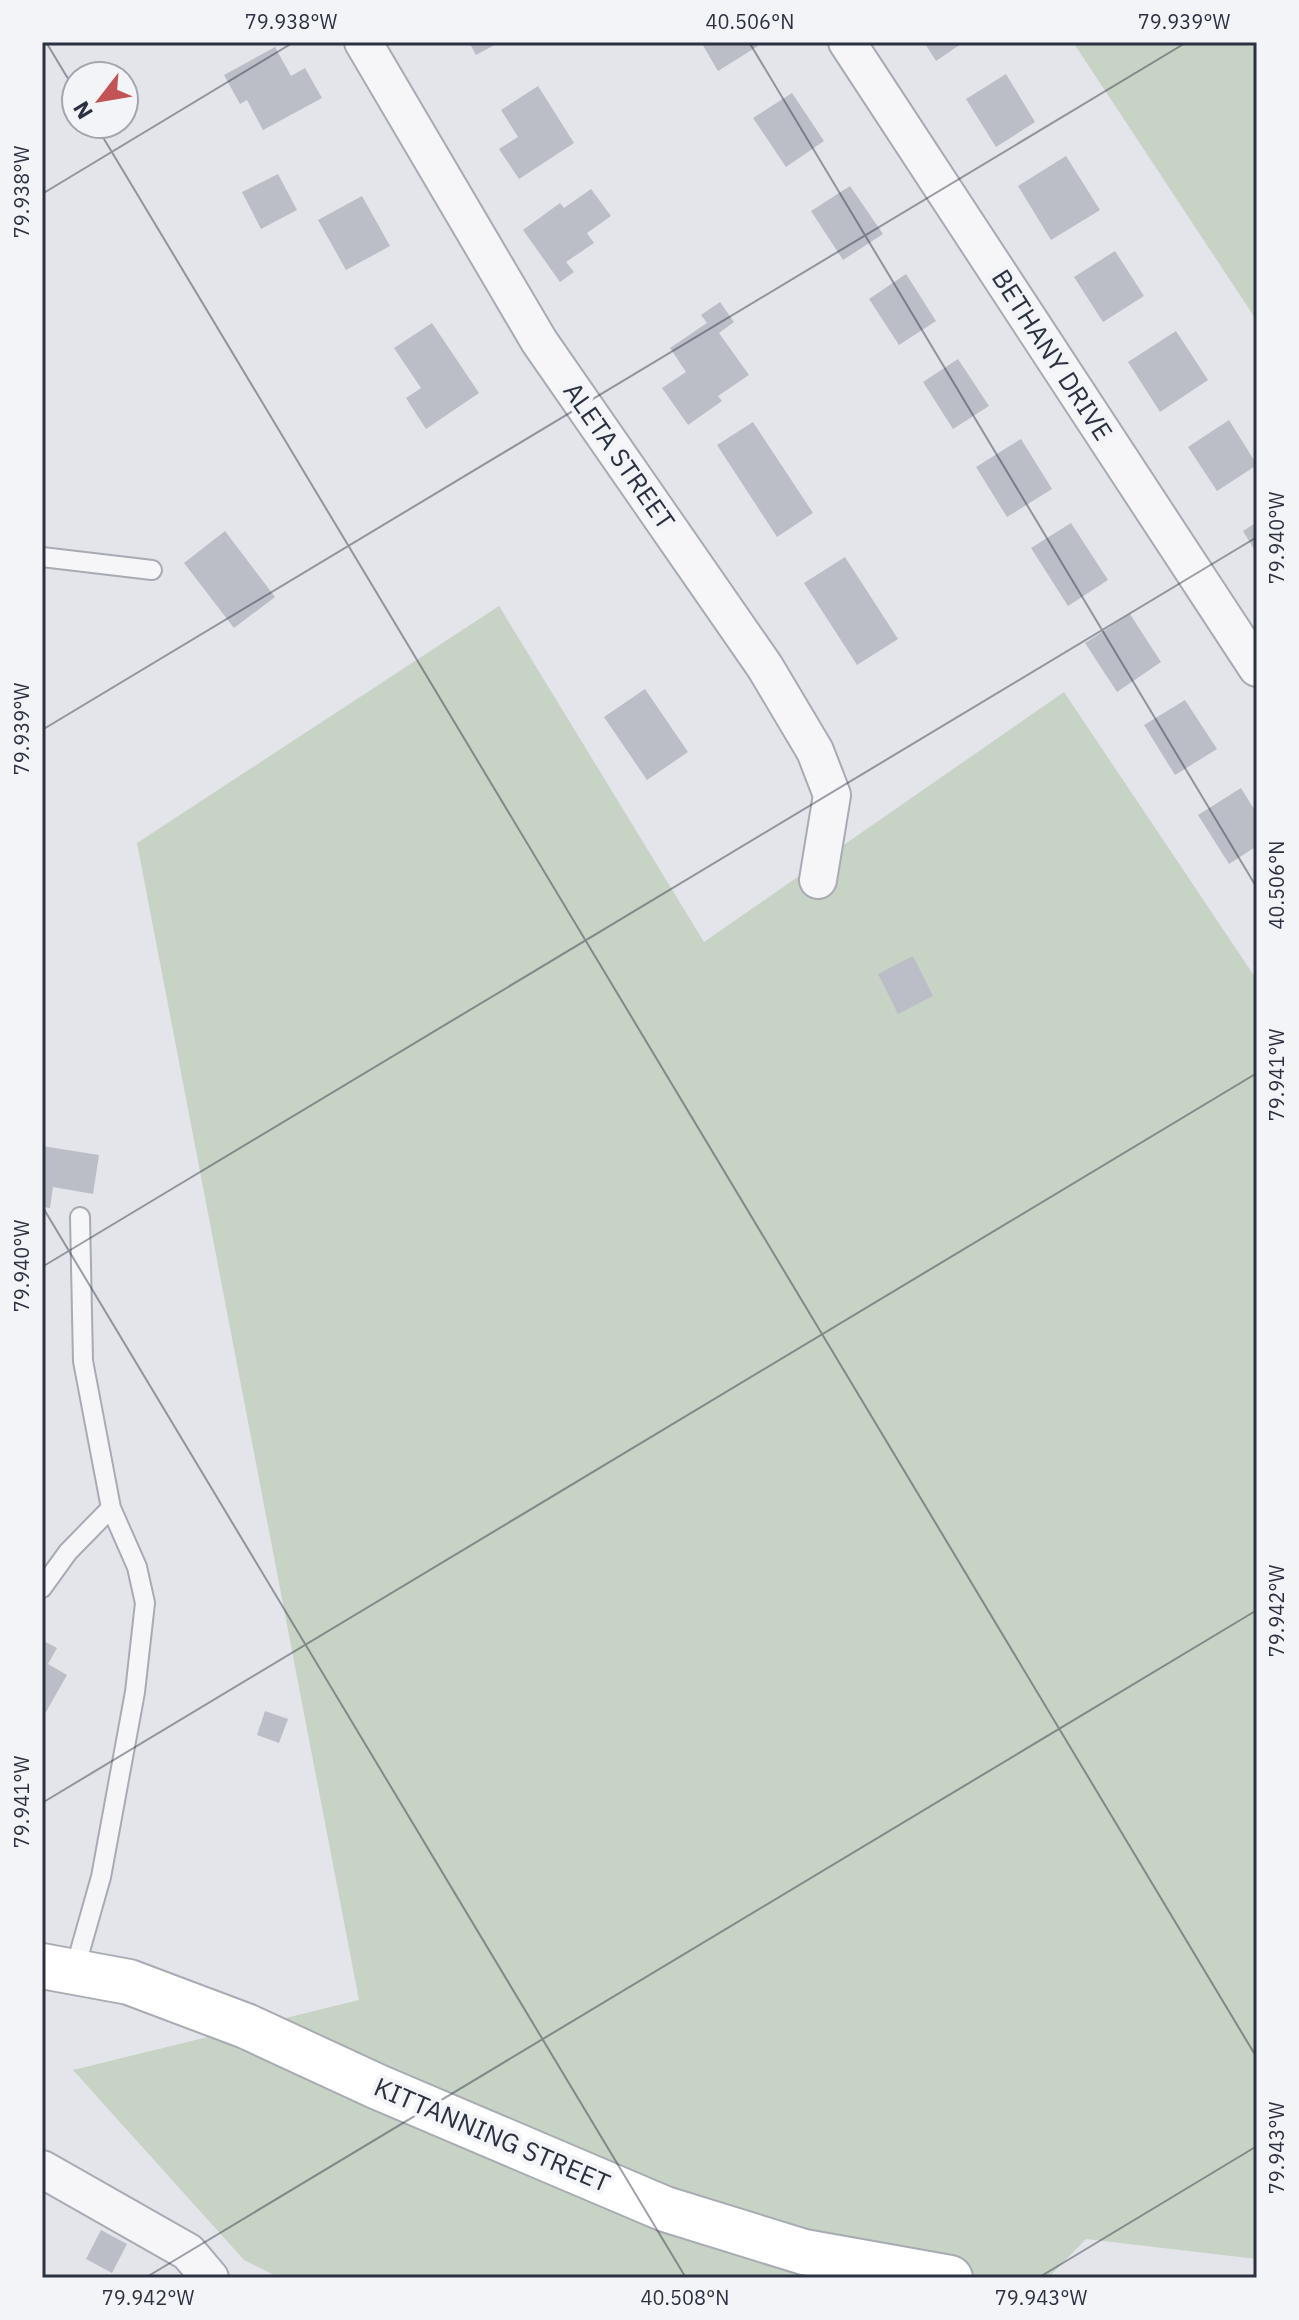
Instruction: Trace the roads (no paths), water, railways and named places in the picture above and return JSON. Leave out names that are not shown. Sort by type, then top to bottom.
[{"type":"street","name":"ALETA STREET","points":[[363,42],[539,341],[765,667],[815,751],[832,795],[818,880]]},
{"type":"street","name":"BETHANY DRIVE","points":[[847,42],[1257,668]]},
{"type":"street","name":"KITTANNING STREET","points":[[58,1969],[129,1982],[246,2026],[378,2087],[665,2209],[804,2252],[950,2278]]},
{"type":"street","points":[[42,2169],[188,2252],[210,2278]]},
{"type":"lane","points":[[42,557],[152,570]]},
{"type":"lane","points":[[58,1969],[101,1877],[135,1692],[145,1603],[137,1567],[111,1508],[83,1361],[80,1217]]},
{"type":"lane","points":[[42,1588],[68,1552],[111,1508]]}]
